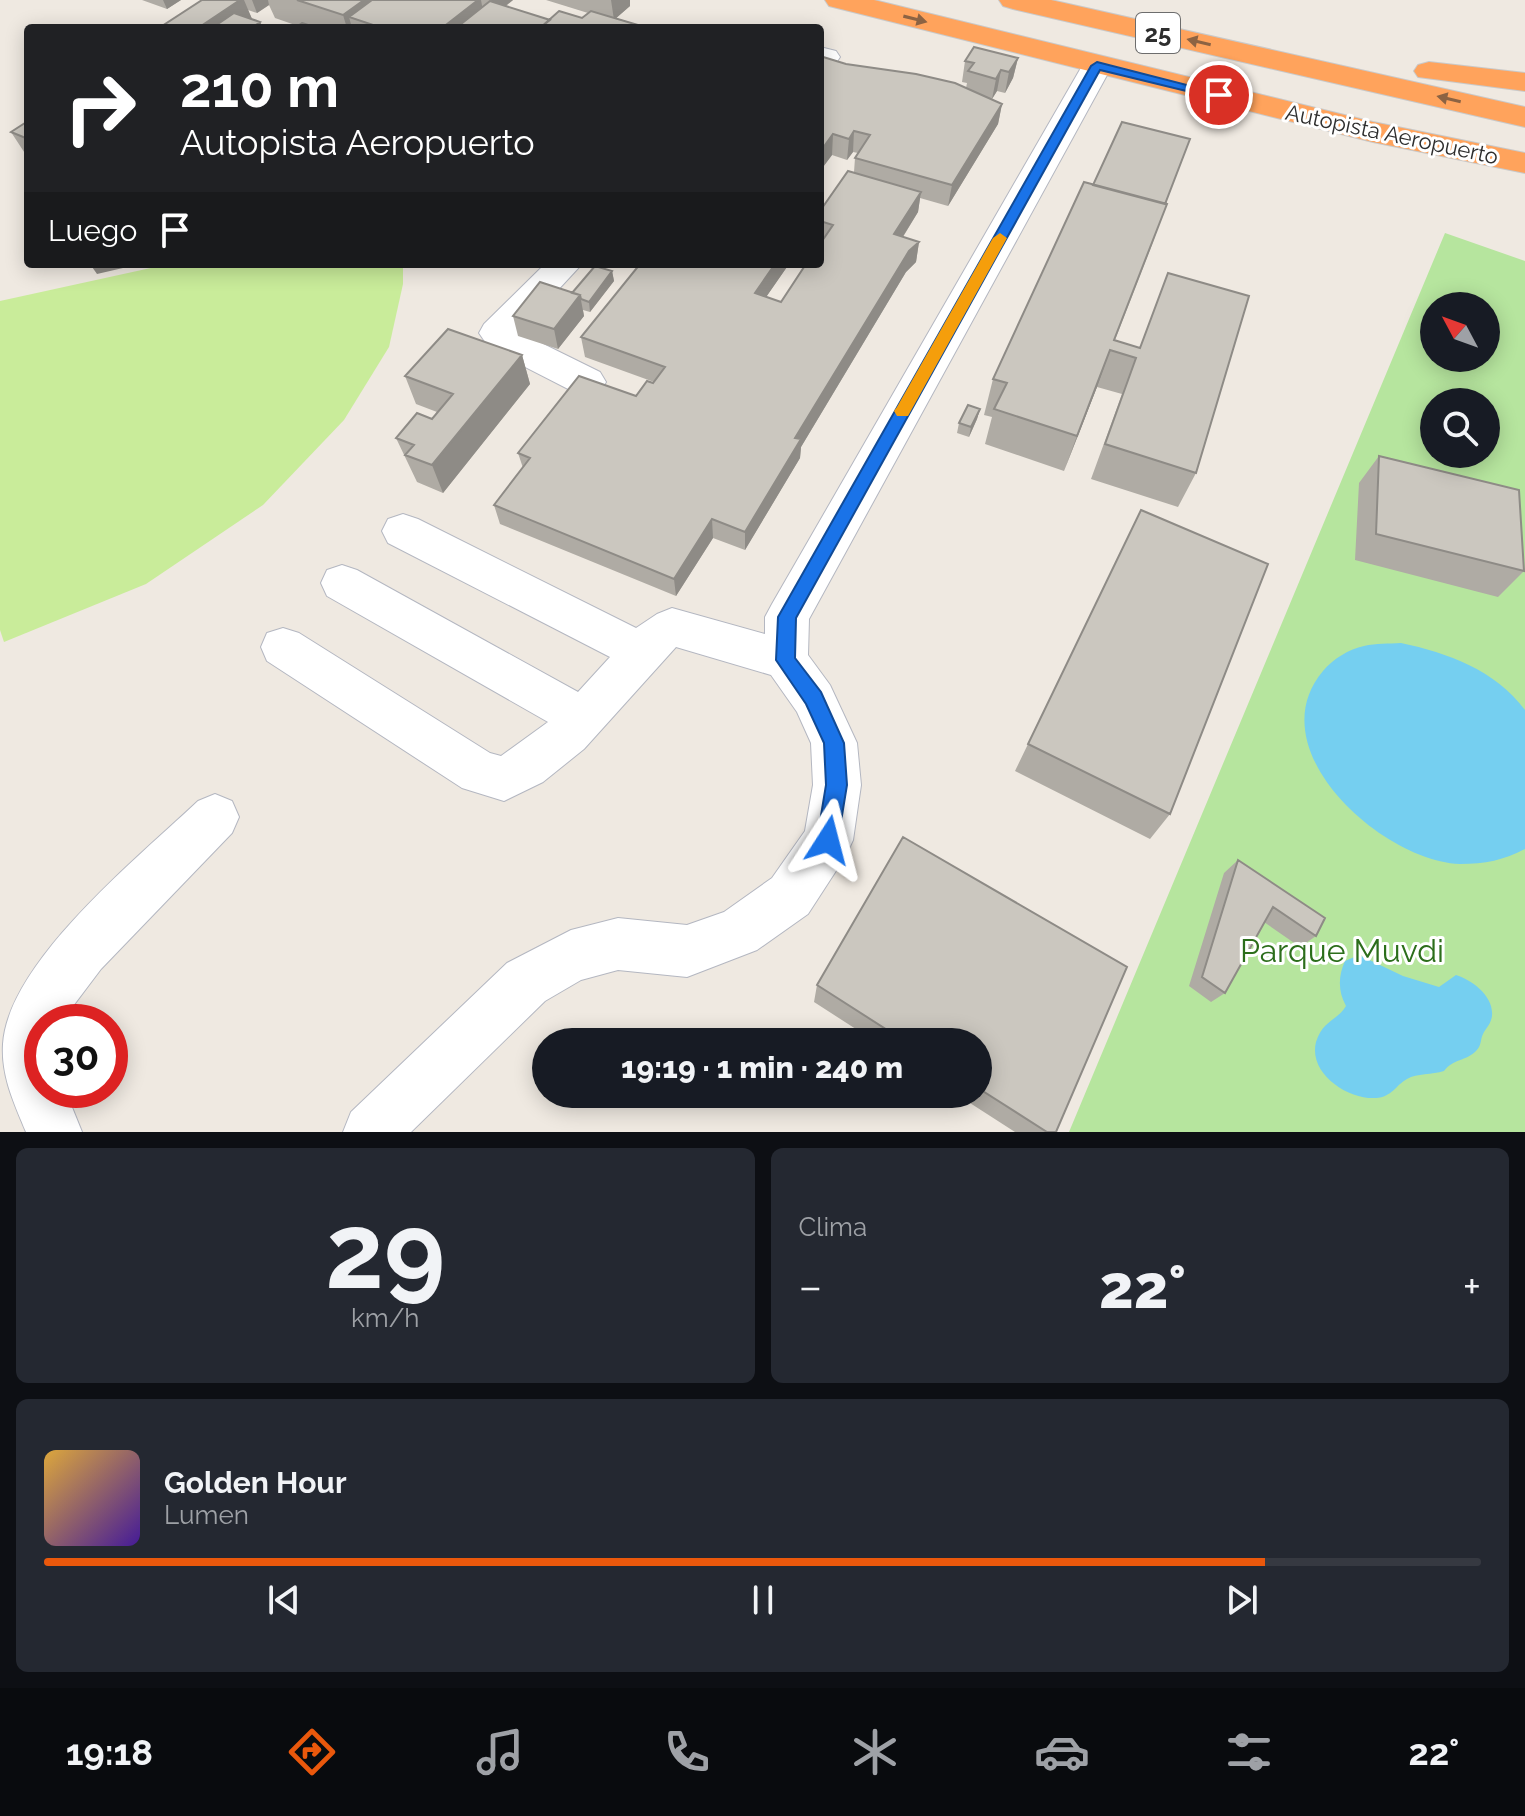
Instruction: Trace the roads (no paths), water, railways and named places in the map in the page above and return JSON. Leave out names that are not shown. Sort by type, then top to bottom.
[{"type":"highway","name":"Autopista Aeropuerto","points":[[839,0],[1373,132],[1525,163]]},
{"type":"highway","name":"Autopista Aeropuerto","points":[[1013,0],[1525,117]]},
{"type":"highway","points":[[1303,66],[1438,71],[1525,82]]},
{"type":"highway","points":[[1373,132],[1525,183]]},
{"type":"street","points":[[381,1128],[526,982],[571,956],[618,944],[687,951],[739,932],[790,896],[828,840],[837,785],[834,743],[814,699],[786,660],[787,617],[1097,66]]},
{"type":"street","points":[[561,268],[497,333],[503,340],[587,382]]},
{"type":"street","points":[[403,531],[642,652]]},
{"type":"street","points":[[342,583],[583,718]]},
{"type":"street","points":[[283,647],[479,772],[504,779],[533,765],[583,718],[656,636],[672,627],[786,660]]},
{"type":"street","points":[[54,1132],[30,1075],[32,1024],[61,973],[215,817]]},
{"type":"water","points":[[1401,643],[1469,665],[1500,684],[1525,710],[1525,849],[1502,859],[1478,863],[1460,864],[1429,858],[1396,844],[1365,822],[1338,796],[1317,766],[1306,734],[1307,702],[1323,671],[1342,655],[1358,647]]},
{"type":"water","points":[[1359,955],[1403,976],[1439,987],[1456,975],[1475,985],[1486,996],[1492,1009],[1491,1021],[1478,1049],[1444,1071],[1407,1079],[1381,1097],[1354,1095],[1333,1083],[1318,1065],[1316,1042],[1322,1029],[1346,1006],[1340,990],[1341,972],[1345,961]]},
{"type":"park label","name":"Parque Muvdi","points":[[1342,950]]}]
